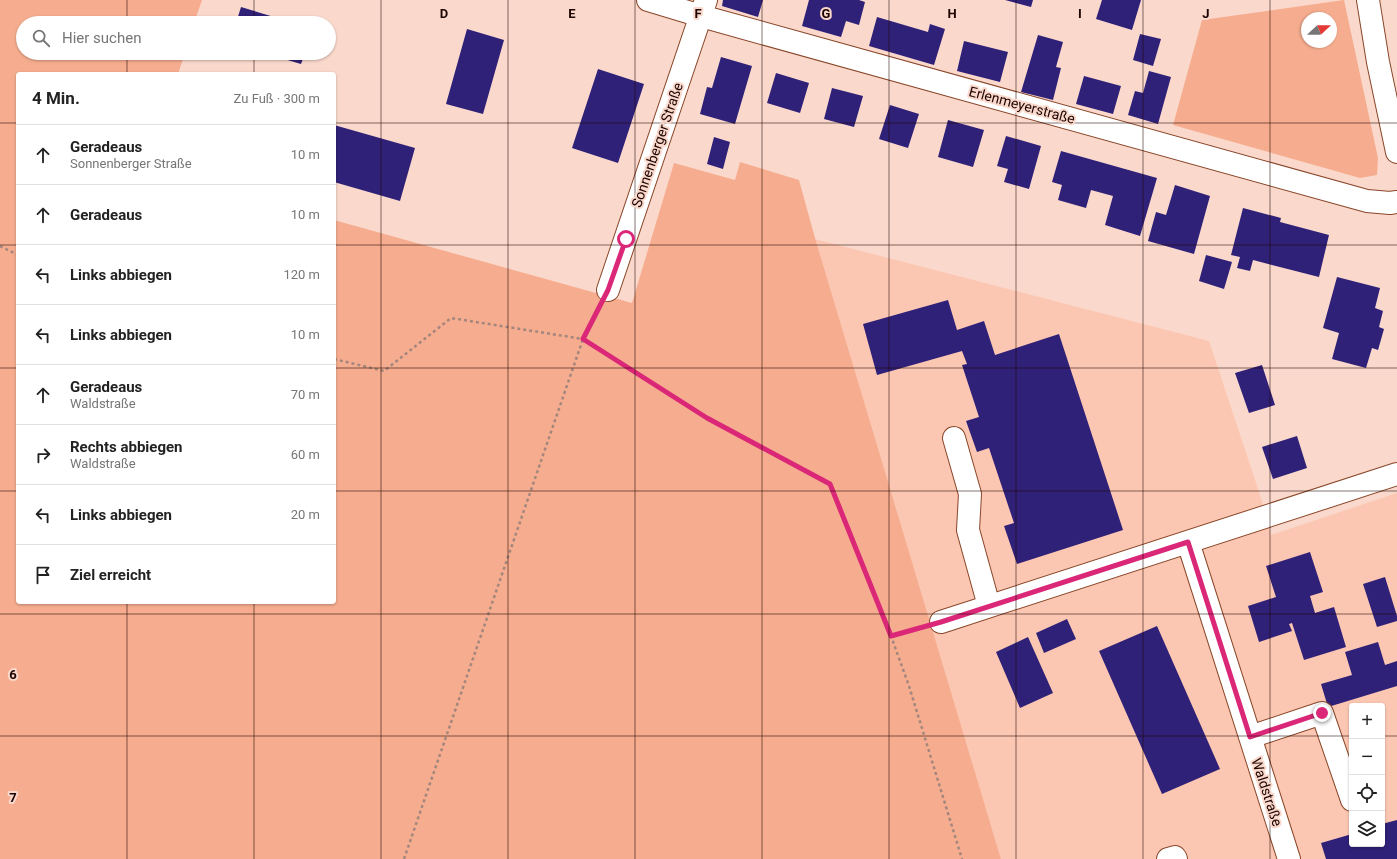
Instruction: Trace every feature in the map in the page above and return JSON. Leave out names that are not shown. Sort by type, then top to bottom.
[{"type":"street","name":"Erlenmeyerstraße","points":[[648,0],[704,8],[1367,201],[1390,203],[1397,202]]},
{"type":"street","points":[[1368,0],[1378,62],[1397,152]]},
{"type":"street","name":"Sonnenberger Straße","points":[[608,290],[704,8]]},
{"type":"street","points":[[954,438],[970,494],[968,530],[989,606]]},
{"type":"street","points":[[941,622],[1397,474]]},
{"type":"street","name":"Waldstraße","points":[[1188,542],[1288,859]]},
{"type":"street","points":[[1250,737],[1322,713],[1349,791]]},
{"type":"street","points":[[1168,859],[1175,857],[1176,859]]},
{"type":"path","points":[[0,246],[16,254]]},
{"type":"path","points":[[404,859],[583,339],[608,290]]},
{"type":"path","points":[[336,359],[384,371],[451,318],[583,339],[707,418],[830,484],[891,636],[909,686],[962,859]]},
{"type":"path","points":[[891,636],[941,622]]},
{"type":"shaded area","points":[[0,0],[202,0],[196,16],[16,16],[16,60],[183,60],[179,72],[16,72],[16,604],[336,604],[336,221],[632,303],[674,163],[735,180],[740,162],[799,180],[815,238],[1001,859],[0,859]]},
{"type":"shaded area","points":[[1344,0],[1378,158],[1377,175],[1360,178],[1173,125],[1202,20]]},
{"type":"shaded area","points":[[815,239],[1209,341],[1261,498],[1271,535],[1397,493],[1397,859],[1001,859]]},
{"type":"building","points":[[723,0],[763,0],[758,17],[722,6]]},
{"type":"building","points":[[809,0],[859,0],[865,2],[859,25],[846,21],[841,37],[802,26]]},
{"type":"building","points":[[1005,0],[1033,0],[1031,7]]},
{"type":"building","points":[[1102,0],[1141,0],[1132,30],[1096,19]]},
{"type":"building","points":[[241,7],[271,16],[238,16]]},
{"type":"building","points":[[877,17],[928,32],[930,24],[945,29],[934,65],[869,46]]},
{"type":"building","points":[[467,29],[504,40],[483,114],[446,104]]},
{"type":"building","points":[[1140,34],[1161,39],[1153,66],[1133,60]]},
{"type":"building","points":[[1038,35],[1063,42],[1056,67],[1061,68],[1053,100],[1021,92]]},
{"type":"building","points":[[964,41],[1008,52],[1000,82],[957,71]]},
{"type":"building","points":[[721,57],[752,66],[735,124],[700,114],[707,87],[712,88]]},
{"type":"building","points":[[288,60],[302,60],[301,64]]},
{"type":"building","points":[[598,69],[644,84],[618,163],[572,148]]},
{"type":"building","points":[[1149,71],[1171,77],[1158,124],[1128,115],[1135,91],[1143,93]]},
{"type":"building","points":[[776,73],[809,83],[800,113],[767,103]]},
{"type":"building","points":[[1084,76],[1121,86],[1113,114],[1076,104]]},
{"type":"building","points":[[832,88],[863,96],[854,127],[824,119]]},
{"type":"building","points":[[890,105],[919,114],[908,148],[879,139]]},
{"type":"building","points":[[948,120],[984,130],[973,167],[938,157]]},
{"type":"building","points":[[336,126],[415,148],[400,201],[336,183]]},
{"type":"building","points":[[1006,136],[1041,146],[1029,189],[1004,182],[1008,169],[997,166]]},
{"type":"building","points":[[714,137],[730,142],[723,169],[707,164]]},
{"type":"building","points":[[1061,151],[1157,178],[1140,236],[1105,225],[1113,196],[1091,190],[1086,208],[1058,200],[1062,185],[1052,182]]},
{"type":"building","points":[[1175,185],[1210,196],[1194,254],[1148,241],[1156,212],[1166,215]]},
{"type":"building","points":[[1243,208],[1281,218],[1280,222],[1329,235],[1319,277],[1253,260],[1250,271],[1237,268],[1240,257],[1231,255]]},
{"type":"building","points":[[1206,255],[1232,262],[1224,289],[1199,281]]},
{"type":"building","points":[[1337,277],[1380,288],[1375,308],[1383,311],[1379,327],[1384,329],[1378,350],[1372,348],[1366,368],[1332,359],[1339,333],[1323,328]]},
{"type":"building","points":[[948,300],[957,330],[984,321],[995,355],[1059,334],[1123,530],[1017,564],[1004,526],[1014,523],[989,448],[977,452],[966,421],[979,417],[962,365],[967,364],[962,351],[877,375],[863,324]]},
{"type":"building","points":[[1262,365],[1275,405],[1249,413],[1235,373]]},
{"type":"building","points":[[1297,436],[1307,468],[1273,479],[1262,447]]},
{"type":"building","points":[[1310,552],[1323,592],[1310,596],[1315,613],[1334,607],[1346,647],[1304,660],[1292,623],[1289,624],[1292,631],[1259,642],[1248,606],[1276,597],[1266,566]]},
{"type":"building","points":[[1385,577],[1397,616],[1397,621],[1377,627],[1363,584]]},
{"type":"building","points":[[1067,619],[1076,639],[1044,653],[1036,633]]},
{"type":"building","points":[[1157,626],[1220,769],[1162,794],[1099,651]]},
{"type":"building","points":[[1028,637],[1053,693],[1020,708],[996,652]]},
{"type":"building","points":[[1378,642],[1385,665],[1397,661],[1397,686],[1328,707],[1321,684],[1352,675],[1345,652]]},
{"type":"building","points":[[1397,820],[1397,859],[1326,859],[1321,843],[1349,835],[1349,847],[1385,847],[1385,823]]},
{"type":"route","points":[[626,239],[608,290],[583,339],[707,418],[830,484],[891,636],[941,622],[1188,542],[1250,737],[1322,713]]}]
